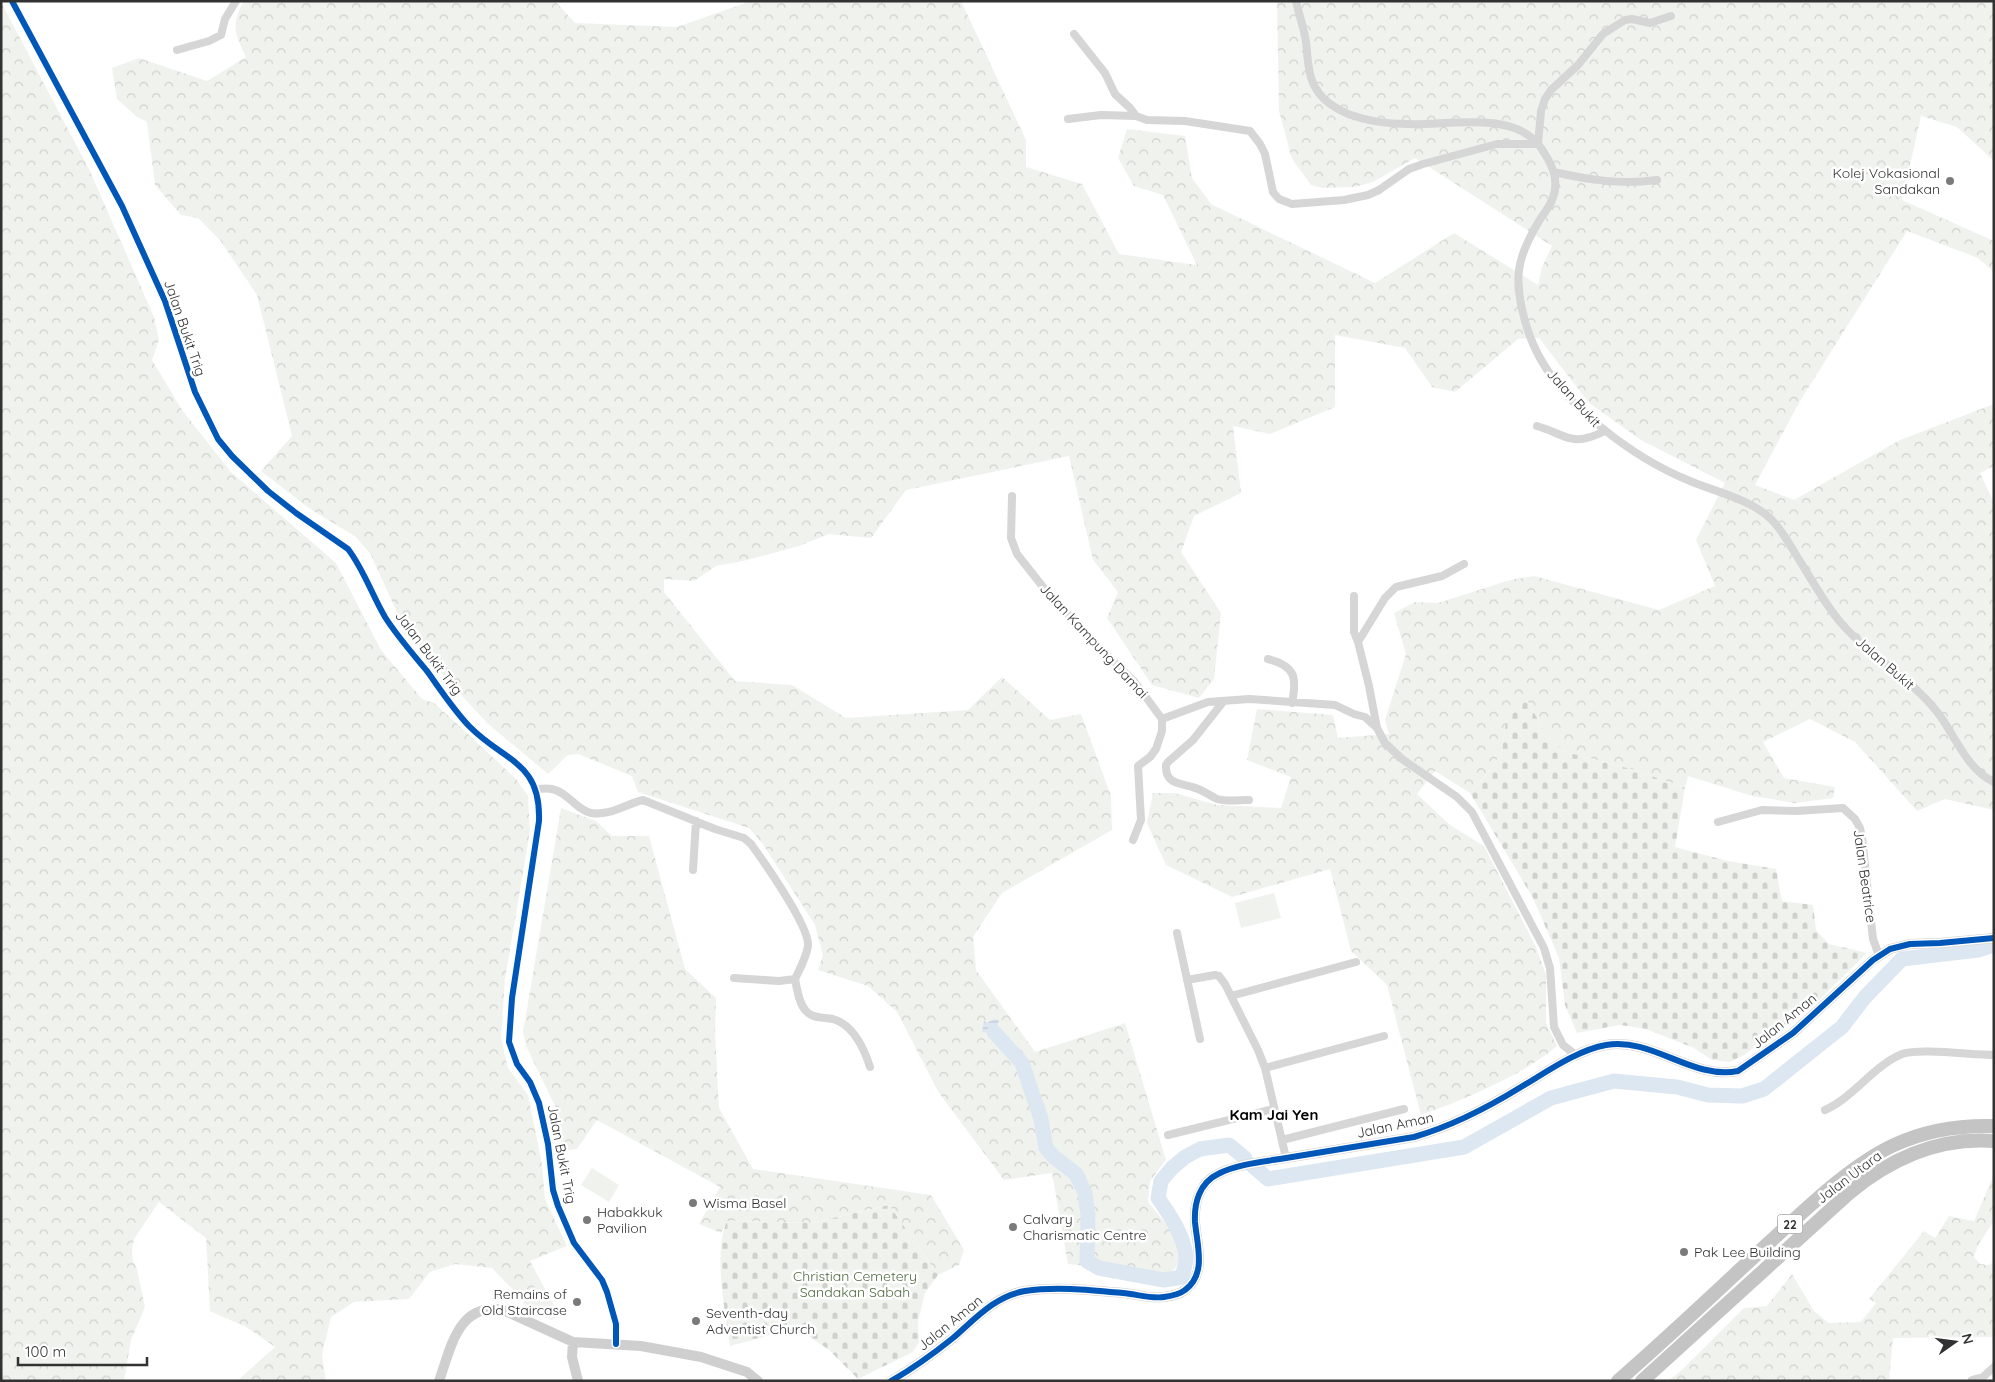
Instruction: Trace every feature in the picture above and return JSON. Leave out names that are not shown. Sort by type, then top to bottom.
[{"type":"highway","name":"Jalan Utara","points":[[1618,1381],[1803,1212],[1870,1158],[1899,1143],[1929,1132],[1969,1125],[1994,1126]]},
{"type":"highway","name":"Jalan Utara","points":[[1642,1381],[1849,1193],[1878,1171],[1895,1161],[1943,1144],[1966,1141],[1994,1141]]},
{"type":"street","name":"Jalan Bukit Trig","points":[[12,1],[122,206],[168,308],[187,370],[199,401],[218,439],[232,456],[268,491],[348,550],[355,558],[394,631],[470,726],[514,762],[533,781],[540,807],[539,822],[513,989],[509,1042],[517,1064],[530,1082],[539,1102],[548,1144],[553,1190],[558,1206],[574,1243],[602,1280],[607,1292],[616,1324],[616,1344]]},
{"type":"street","points":[[177,50],[210,41],[221,35],[225,19],[236,1]]},
{"type":"street","points":[[1296,1],[1313,83],[1321,97],[1331,105],[1356,117],[1380,122],[1408,124],[1487,123],[1503,125],[1523,132],[1538,144],[1554,172],[1603,181],[1636,183],[1657,180]]},
{"type":"street","points":[[1538,144],[1540,117],[1545,99],[1551,90],[1578,66],[1604,34],[1616,24],[1625,20],[1632,19],[1650,23],[1671,16]]},
{"type":"street","points":[[1074,34],[1104,72],[1115,94],[1136,116]]},
{"type":"street","points":[[1068,119],[1101,115],[1136,116],[1148,120],[1185,121],[1250,131],[1266,154],[1273,192],[1279,199],[1292,204],[1344,200],[1368,195],[1379,190],[1409,169],[1496,144],[1538,144]]},
{"type":"street","name":"Jalan Bukit","points":[[1554,172],[1556,183],[1553,197],[1522,256],[1519,271],[1519,296],[1535,350],[1558,385],[1605,431],[1662,467],[1685,479],[1756,507],[1774,522],[1837,618],[1852,635],[1929,703],[1978,771],[1994,782]]},
{"type":"street","points":[[1537,426],[1575,440],[1595,436],[1605,431]]},
{"type":"street","name":"Jalan Kampung Damai","points":[[1012,496],[1011,538],[1017,554],[1047,592],[1134,681],[1162,719]]},
{"type":"street","points":[[1358,642],[1384,598],[1396,587],[1442,576],[1464,564]]},
{"type":"street","points":[[1354,596],[1352,620],[1354,632],[1358,642],[1377,728],[1385,743],[1402,759],[1457,797],[1478,820],[1544,948],[1550,968],[1554,1027],[1563,1045],[1577,1056]]},
{"type":"street","points":[[1268,659],[1282,663],[1292,672],[1295,679],[1292,703]]},
{"type":"street","points":[[1133,840],[1141,820],[1142,797],[1138,766],[1150,757],[1156,749],[1162,731],[1162,719],[1208,702],[1249,699],[1335,706],[1365,717],[1377,728]]},
{"type":"street","points":[[1223,702],[1193,740],[1168,762],[1166,774],[1168,778],[1178,785],[1191,786],[1219,800],[1249,800]]},
{"type":"street","points":[[536,789],[551,788],[565,794],[589,812],[602,813],[643,800],[744,838],[751,844],[788,898],[808,944],[804,961],[795,979],[801,1002],[807,1013],[814,1017],[841,1022],[849,1029],[864,1050],[870,1066]]},
{"type":"street","name":"Jalan Beatrice","points":[[1718,822],[1762,810],[1796,811],[1838,808],[1849,811],[1860,828],[1862,837],[1873,940],[1879,955]]},
{"type":"street","points":[[693,870],[696,821]]},
{"type":"street","points":[[1177,934],[1200,1040]]},
{"type":"street","name":"Jalan Aman","points":[[891,1381],[917,1366],[987,1307],[1024,1291],[1047,1289],[1097,1291],[1162,1298],[1186,1290],[1198,1271],[1200,1258],[1195,1221],[1196,1202],[1208,1181],[1218,1174],[1286,1158],[1414,1137],[1432,1132],[1486,1108],[1577,1056],[1605,1045],[1622,1044],[1653,1050],[1710,1071],[1738,1071],[1793,1033],[1879,955],[1890,949],[1910,944],[1994,938]]},
{"type":"street","points":[[1232,996],[1356,962]]},
{"type":"street","points":[[1187,980],[1215,975],[1222,979],[1232,996],[1265,1068],[1286,1158]]},
{"type":"street","points":[[734,978],[779,981],[795,979]]},
{"type":"street","points":[[1265,1068],[1384,1036]]},
{"type":"street","points":[[1825,1110],[1838,1103],[1876,1072],[1903,1054],[1917,1052],[1994,1054]]},
{"type":"street","points":[[1168,1135],[1274,1108]]},
{"type":"street","points":[[1282,1140],[1404,1109]]},
{"type":"street","points":[[439,1381],[454,1338],[466,1318],[484,1309],[503,1310],[573,1342],[641,1346],[701,1357],[747,1372],[758,1381]]},
{"type":"street","points":[[573,1342],[572,1357],[578,1381]]},
{"type":"street","points":[[1972,1380],[1983,1377],[1994,1367]]},
{"type":"green space","points":[[244,1],[555,1],[575,23],[677,27],[751,1],[961,1],[1026,140],[1026,167],[1082,184],[1119,254],[1197,265],[1163,195],[1134,186],[1118,158],[1127,129],[1185,136],[1192,178],[1211,204],[1375,283],[1454,233],[1538,285],[1542,267],[1552,246],[1415,158],[1373,182],[1355,187],[1323,188],[1311,185],[1292,159],[1279,111],[1277,1],[1994,1],[1994,161],[1957,127],[1921,116],[1902,200],[1994,241],[1994,272],[1978,258],[1907,231],[1800,401],[1755,485],[1794,500],[1900,440],[1994,404],[1994,466],[1980,473],[1994,503],[1994,810],[1945,799],[1917,811],[1855,742],[1810,719],[1763,742],[1784,778],[1835,787],[1833,798],[1795,803],[1752,796],[1688,776],[1685,788],[1635,770],[1562,751],[1542,727],[1527,700],[1506,720],[1502,753],[1484,778],[1470,793],[1435,771],[1417,794],[1450,825],[1484,846],[1536,947],[1546,975],[1546,1023],[1557,1046],[1510,1077],[1456,1102],[1421,1115],[1387,985],[1351,951],[1330,869],[1232,897],[1166,865],[1147,823],[1153,793],[1175,793],[1217,805],[1281,808],[1291,777],[1247,760],[1257,709],[1333,715],[1338,738],[1389,734],[1385,720],[1406,654],[1394,613],[1415,602],[1438,603],[1510,580],[1534,576],[1659,610],[1715,586],[1696,540],[1725,483],[1641,440],[1589,403],[1539,338],[1518,339],[1455,392],[1432,387],[1405,348],[1335,335],[1335,407],[1270,434],[1233,426],[1241,493],[1194,516],[1181,552],[1221,613],[1214,679],[1199,698],[1152,685],[1107,618],[1118,592],[1093,560],[1069,456],[906,490],[871,538],[829,534],[799,546],[716,566],[694,581],[664,579],[664,592],[735,681],[792,685],[846,718],[968,710],[1002,677],[1050,720],[1081,714],[1111,796],[1112,830],[1002,893],[973,937],[976,970],[1035,1052],[1125,1023],[1166,1160],[1150,1181],[1148,1202],[1174,1233],[1180,1257],[1175,1269],[1166,1274],[1068,1264],[1052,1173],[1004,1180],[939,1093],[897,1012],[868,986],[818,970],[823,955],[815,925],[762,843],[749,828],[638,792],[632,776],[578,754],[568,755],[548,774],[487,723],[442,674],[400,619],[371,555],[356,537],[310,509],[261,471],[292,436],[257,295],[220,240],[198,218],[181,215],[155,185],[147,122],[137,117],[117,99],[112,68],[139,58],[207,81],[246,57],[239,42],[236,29],[237,17]]},
{"type":"green space","points":[[1,2],[89,169],[154,317],[159,340],[152,360],[182,410],[231,472],[336,563],[381,650],[422,699],[434,703],[455,722],[517,780],[528,796],[530,831],[505,979],[501,1038],[508,1068],[528,1095],[542,1164],[545,1199],[567,1246],[530,1261],[560,1317],[551,1320],[529,1310],[518,1295],[492,1268],[455,1264],[430,1272],[409,1299],[354,1302],[331,1317],[322,1355],[326,1381],[237,1381],[275,1347],[248,1328],[210,1311],[206,1238],[159,1202],[134,1239],[133,1261],[137,1269],[145,1307],[131,1340],[124,1381],[1,1381]]},
{"type":"green space","points":[[1527,700],[1542,727],[1562,751],[1635,770],[1685,788],[1675,847],[1728,861],[1776,869],[1782,901],[1813,905],[1816,930],[1829,944],[1867,953],[1816,1003],[1744,1055],[1730,1062],[1712,1060],[1694,1048],[1646,1029],[1620,1025],[1577,1033],[1565,1005],[1559,958],[1533,898],[1470,793],[1484,778],[1502,753],[1506,720]]},
{"type":"green space","points":[[561,808],[596,821],[612,836],[649,836],[685,969],[716,998],[715,1035],[719,1108],[753,1169],[931,1195],[964,1250],[959,1265],[938,1275],[889,1205],[812,1223],[727,1221],[721,1233],[699,1224],[720,1187],[597,1120],[577,1149],[562,1151],[557,1110],[526,1046],[523,1032]]},
{"type":"green space","points":[[1274,893],[1281,918],[1241,928],[1235,903]]},
{"type":"green space","points":[[592,1168],[619,1185],[609,1202],[581,1185]]},
{"type":"green space","points":[[1994,1174],[1994,1221],[1978,1245],[1974,1257],[1980,1264],[1988,1265],[1994,1262],[1994,1337],[1893,1338],[1889,1381],[1812,1379],[1809,1381],[1668,1381],[1682,1370],[1744,1308],[1767,1306],[1792,1274],[1814,1311],[1829,1323],[1861,1322],[1876,1303],[1869,1299],[1924,1231],[1935,1238],[1949,1216],[1974,1221]]},
{"type":"green space","name":"Christian Cemetery Sandakan Sabah","points":[[889,1205],[938,1275],[925,1293],[918,1321],[919,1342],[913,1352],[858,1379],[828,1349],[805,1334],[774,1334],[730,1346],[720,1265],[723,1234],[727,1221],[812,1223]]},
{"type":"shaded area","points":[[994,1019],[999,1020],[996,1030],[989,1033],[982,1032],[984,1021],[987,1023]]},
{"type":"waterway","points":[[1252,1165],[1268,1179],[1464,1147],[1551,1098],[1614,1081],[1677,1087],[1708,1095],[1742,1096],[1764,1089],[1842,1027],[1865,997],[1902,959],[1978,950],[1994,945]]},
{"type":"waterway","points":[[994,1032],[1022,1063],[1041,1119],[1046,1148],[1054,1157],[1076,1174],[1085,1193],[1088,1215],[1087,1261],[1099,1268],[1164,1280],[1182,1277],[1186,1256],[1182,1240],[1175,1225],[1158,1198],[1161,1181],[1185,1157],[1200,1149],[1229,1145],[1245,1158]]},
{"type":"cycle path","points":[[12,1],[122,206],[165,301],[195,392],[218,439],[232,456],[268,491],[348,549],[359,565],[380,609],[452,706],[482,738],[518,764],[534,786],[538,801],[539,821],[512,998],[509,1042],[517,1064],[530,1082],[539,1103],[548,1144],[553,1190],[558,1206],[574,1243],[602,1280],[607,1292],[616,1324],[616,1344]]},
{"type":"cycle path","points":[[891,1381],[938,1350],[986,1309],[1014,1294],[1025,1291],[1061,1289],[1159,1297],[1178,1294],[1183,1291],[1192,1283],[1198,1268],[1199,1249],[1195,1215],[1199,1195],[1206,1183],[1225,1171],[1256,1163],[1414,1137],[1428,1133],[1482,1109],[1573,1057],[1606,1045],[1623,1044],[1640,1047],[1704,1070],[1738,1071],[1793,1033],[1873,960],[1890,949],[1910,944],[1994,938]]},
{"type":"place","name":"Kolej Vokasional Sandakan","points":[[1950,181]]},
{"type":"place","name":"Wisma Basel","points":[[693,1203]]},
{"type":"place","name":"Habakkuk Pavilion","points":[[587,1220]]},
{"type":"place","name":"Calvary Charismatic Centre","points":[[1013,1227]]},
{"type":"place","name":"Pak Lee Building","points":[[1684,1252]]},
{"type":"place","name":"Remains of Old Staircase","points":[[577,1302]]},
{"type":"place","name":"Seventh-day Adventist Church","points":[[696,1321]]},
{"type":"district","name":"Kam Jai Yen","points":[[1274,1114]]}]
